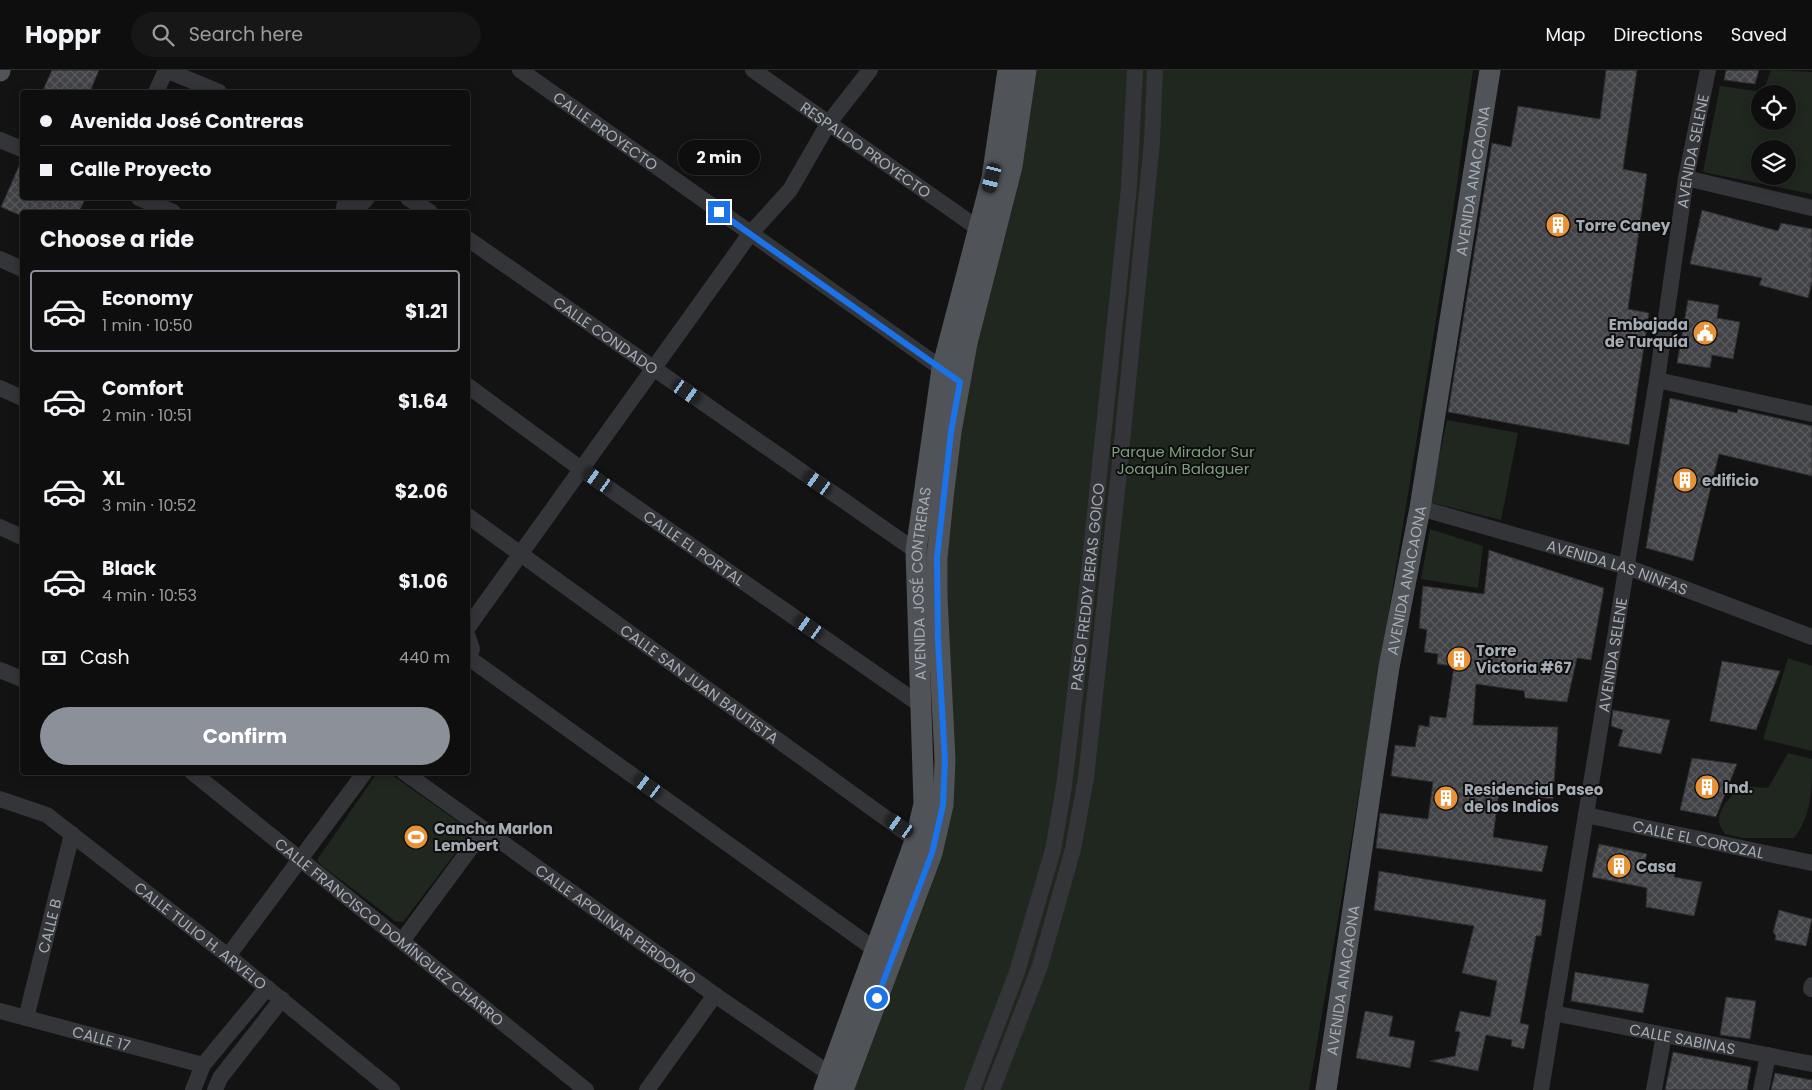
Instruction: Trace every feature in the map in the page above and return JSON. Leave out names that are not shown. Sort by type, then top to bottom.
[{"type":"main road","name":"AVENIDA JOSÉ CONTRERAS","points":[[832,1085],[882,955],[924,804],[916,551],[942,369],[979,229],[998,145],[1008,70]]},
{"type":"main road","name":"AVENIDA JOSÉ CONTRERAS","points":[[882,955],[932,853],[943,805],[945,760],[938,640],[937,558],[951,432],[967,343],[1012,166],[1026,70]]},
{"type":"main road","name":"AVENIDA ANACAONA","points":[[1326,1090],[1388,675],[1420,508],[1490,70]]},
{"type":"street","points":[[157,90],[166,70],[214,90]]},
{"type":"street","name":"CALLE PROYECTO","points":[[520,70],[960,382]]},
{"type":"street","name":"RESPALDO PROYECTO","points":[[753,70],[979,229]]},
{"type":"street","points":[[470,624],[750,234],[790,190],[828,124],[870,70]]},
{"type":"street","name":"PASEO FREDDY BERAS GOICO","points":[[972,1090],[1017,972],[1053,850],[1064,786],[1084,618],[1129,187],[1135,70]]},
{"type":"street","name":"PASEO FREDDY BERAS GOICO","points":[[992,1090],[1040,966],[1072,849],[1086,778],[1152,142],[1155,70]]},
{"type":"street","name":"AVENIDA SELENE","points":[[1541,1090],[1657,380],[1686,178],[1708,70]]},
{"type":"street","points":[[0,140],[20,148]]},
{"type":"street","points":[[1686,178],[1812,208]]},
{"type":"street","points":[[144,200],[168,210]]},
{"type":"street","points":[[356,210],[364,200]]},
{"type":"street","points":[[411,200],[427,210]]},
{"type":"street","name":"CALLE CONDADO","points":[[470,240],[916,551],[937,558]]},
{"type":"street","points":[[0,259],[20,267]]},
{"type":"street","points":[[1657,380],[1812,414]]},
{"type":"street","name":"CALLE EL PORTAL","points":[[470,387],[581,469],[922,706]]},
{"type":"street","points":[[0,388],[20,397]]},
{"type":"street","points":[[1105,414],[1125,416]]},
{"type":"street","name":"AVENIDA LAS NINFAS","points":[[1420,508],[1626,567],[1812,637]]},
{"type":"street","name":"CALLE SAN JUAN BAUTISTA","points":[[470,517],[916,838],[932,853]]},
{"type":"street","points":[[0,527],[20,535]]},
{"type":"street","points":[[470,660],[882,955]]},
{"type":"street","points":[[0,670],[20,678]]},
{"type":"street","name":"CALLE FRANCISCO DOMÍNGUEZ CHARRO","points":[[196,775],[586,1090]]},
{"type":"street","points":[[228,956],[363,775]]},
{"type":"street","name":"CALLE APOLINAR PERDOMO","points":[[408,775],[715,995],[832,1085]]},
{"type":"street","name":"CALLE TULIO H. ARVELO","points":[[0,799],[47,815],[282,999],[392,1090]]},
{"type":"street","name":"CALLE EL COROZAL","points":[[1586,815],[1812,863]]},
{"type":"street","points":[[402,942],[484,830]]},
{"type":"street","name":"CALLE B","points":[[26,1018],[72,834]]},
{"type":"street","points":[[193,1090],[203,1065],[267,988]]},
{"type":"street","points":[[647,1090],[715,995]]},
{"type":"street","points":[[215,1090],[220,1078],[282,999]]},
{"type":"street","name":"CALLE 17","points":[[0,1011],[203,1065]]},
{"type":"street","name":"CALLE SABINAS","points":[[1554,1013],[1812,1064]]},
{"type":"street","points":[[1654,1090],[1664,1035]]},
{"type":"street","points":[[1761,1090],[1768,1055]]},
{"type":"green space","name":"Parque Mirador Sur Joaquín Balaguer","points":[[1033,70],[1473,70],[1452,220],[1361,783],[1309,1090],[851,1090],[942,843],[944,597],[958,433]]},
{"type":"green space","points":[[1771,70],[1812,72],[1812,194],[1767,185],[1796,185],[1796,140],[1751,140],[1751,182],[1703,172],[1720,86],[1751,90],[1751,130],[1796,130],[1796,85],[1766,85]]},
{"type":"green space","points":[[1447,420],[1518,433],[1501,520],[1429,502]]},
{"type":"green space","points":[[1430,529],[1483,546],[1478,588],[1421,579]]},
{"type":"green space","points":[[1788,658],[1812,666],[1812,751],[1763,739]]},
{"type":"green space","points":[[1788,753],[1812,759],[1808,811],[1794,838],[1743,838],[1725,834],[1719,823],[1719,817],[1724,805],[1732,795],[1748,787],[1768,788]]},
{"type":"green space","points":[[376,775],[392,775],[470,830],[469,835],[403,922],[395,921],[317,860]]},
{"type":"building","points":[[52,70],[99,70],[91,90],[43,90]]},
{"type":"building","points":[[1606,70],[1637,70],[1623,169],[1647,174],[1628,309],[1649,313],[1629,445],[1448,412],[1492,143],[1511,147],[1518,106],[1600,119]]},
{"type":"building","points":[[1726,70],[1759,70],[1755,84],[1724,80]]},
{"type":"building","points":[[20,164],[20,200],[84,201],[80,210],[20,210],[20,215],[1,207]]},
{"type":"building","points":[[1702,210],[1778,231],[1781,223],[1812,229],[1812,282],[1808,298],[1759,285],[1762,278],[1690,264]]},
{"type":"building","points":[[1688,300],[1719,305],[1717,318],[1740,322],[1733,359],[1712,355],[1710,368],[1677,363]]},
{"type":"building","name":"edificio","points":[[1670,398],[1737,413],[1738,409],[1812,426],[1812,476],[1719,454],[1693,561],[1646,548]]},
{"type":"building","points":[[1489,550],[1604,588],[1591,660],[1577,658],[1567,702],[1525,698],[1524,691],[1476,684],[1473,725],[1558,727],[1553,799],[1499,792],[1493,837],[1548,846],[1542,872],[1376,848],[1380,813],[1428,819],[1433,782],[1391,776],[1395,745],[1415,747],[1419,725],[1429,727],[1430,716],[1446,718],[1454,666],[1437,664],[1438,654],[1424,652],[1427,630],[1419,628],[1423,586],[1484,594]]},
{"type":"building","points":[[1722,661],[1780,671],[1756,730],[1710,721]]},
{"type":"building","points":[[1613,710],[1670,720],[1661,754],[1618,746],[1623,730],[1611,726]]},
{"type":"building","name":"Ind.","points":[[1692,758],[1737,764],[1716,817],[1680,810]]},
{"type":"building","points":[[1599,844],[1647,854],[1644,864],[1676,861],[1674,877],[1702,882],[1694,916],[1646,907],[1647,888],[1592,877]]},
{"type":"building","points":[[1379,871],[1546,900],[1541,936],[1536,936],[1520,1023],[1529,1025],[1524,1049],[1511,1046],[1512,1040],[1486,1035],[1478,1071],[1430,1061],[1455,1056],[1460,1032],[1455,1031],[1460,1011],[1490,1017],[1497,981],[1462,973],[1474,926],[1374,910]]},
{"type":"building","points":[[1779,910],[1812,919],[1806,946],[1775,940],[1776,936],[1773,932]]},
{"type":"building","points":[[1575,972],[1649,984],[1643,1013],[1571,1001]]},
{"type":"building","points":[[1726,997],[1756,1001],[1750,1039],[1720,1035]]},
{"type":"building","points":[[1365,1011],[1393,1016],[1389,1036],[1415,1041],[1410,1068],[1356,1058]]},
{"type":"building","points":[[1673,1052],[1751,1067],[1747,1090],[1665,1090]]},
{"type":"building","points":[[1775,1073],[1812,1080],[1812,1090],[1771,1090]]},
{"type":"place","name":"Torre Caney","points":[[1558,225]]},
{"type":"place","name":"Embajada de Turquía","points":[[1705,333]]},
{"type":"place","name":"edificio","points":[[1685,480]]},
{"type":"place","name":"Torre Victoria #67","points":[[1459,659]]},
{"type":"place","name":"Ind.","points":[[1707,787]]},
{"type":"place","name":"Residencial Paseo de los Indios","points":[[1446,798]]},
{"type":"place","name":"Cancha Marlon Lembert","points":[[416,837]]},
{"type":"place","name":"Casa","points":[[1619,866]]},
{"type":"route","points":[[719,212],[960,382],[951,432],[937,558],[938,640],[945,760],[943,805],[932,853],[877,998]]}]
